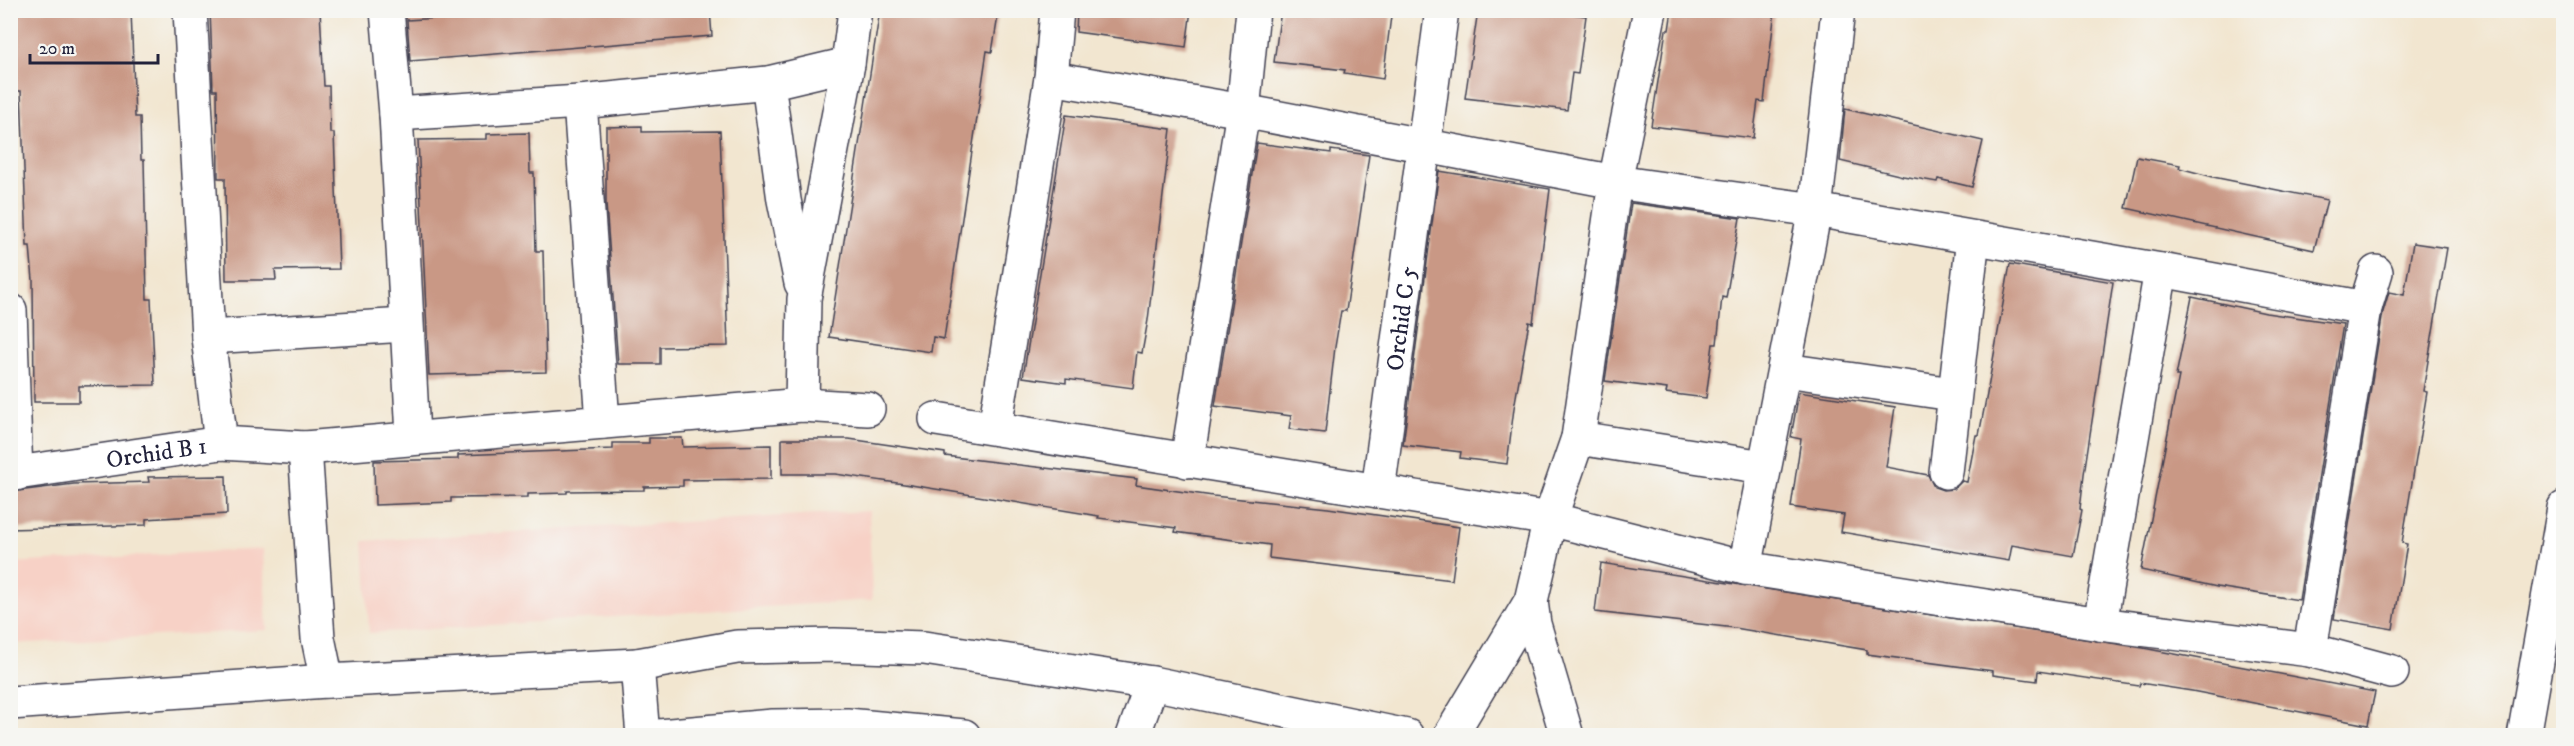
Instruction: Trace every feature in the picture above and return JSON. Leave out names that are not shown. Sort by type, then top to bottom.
[{"type":"street","points":[[190,10],[208,337],[220,443]]},
{"type":"street","points":[[387,10],[396,114],[413,436]]},
{"type":"street","points":[[802,405],[804,299],[848,63],[855,10]]},
{"type":"street","points":[[995,428],[1051,78],[1057,10]]},
{"type":"street","points":[[1187,461],[1243,111],[1253,10]]},
{"type":"street","name":"Orchid C 5","points":[[1378,491],[1442,10]]},
{"type":"street","points":[[1457,725],[1529,616],[1550,519],[1578,438],[1615,182],[1650,10]]},
{"type":"street","points":[[1745,568],[1815,210],[1838,10]]},
{"type":"street","points":[[396,114],[580,102],[768,83],[848,63]]},
{"type":"street","points":[[1051,78],[1243,111],[1615,182],[1815,210],[2161,270],[2366,309]]},
{"type":"street","points":[[768,83],[784,200],[804,299]]},
{"type":"street","points":[[580,102],[603,422]]},
{"type":"street","points":[[1946,472],[1953,394],[1973,238]]},
{"type":"street","points":[[2100,624],[2161,270]]},
{"type":"street","points":[[2310,650],[2366,309],[2376,272]]},
{"type":"street","points":[[10,310],[13,474]]},
{"type":"street","points":[[208,337],[406,325]]},
{"type":"street","points":[[1785,370],[1953,394]]},
{"type":"street","name":"Orchid B 1","points":[[13,474],[220,443],[304,448],[413,436],[802,405],[868,410]]},
{"type":"street","points":[[936,419],[1550,519],[1745,568],[2100,624],[2310,650],[2392,672]]},
{"type":"street","points":[[1578,438],[1764,467]]},
{"type":"street","points":[[304,448],[309,481],[318,638],[327,681]]},
{"type":"street","points":[[2524,735],[2556,593],[2564,508]]},
{"type":"street","points":[[1529,616],[1566,733]]},
{"type":"street","points":[[10,703],[327,681],[636,665],[737,647],[834,645],[924,648],[1152,683],[1407,735]]},
{"type":"street","points":[[636,665],[643,735]]},
{"type":"street","points":[[1133,735],[1152,683]]},
{"type":"street","points":[[659,735],[773,726],[847,725],[964,735]]},
{"type":"shaded area","points":[[869,511],[872,600],[369,633],[364,541]]},
{"type":"shaded area","points":[[263,549],[267,630],[11,644],[11,563]]},
{"type":"building","points":[[15,10],[131,10],[135,117],[140,117],[141,160],[144,160],[147,299],[151,299],[155,385],[79,386],[79,402],[34,402],[33,280],[30,246],[27,246],[21,91],[16,91]]},
{"type":"building","points":[[210,10],[320,10],[324,86],[329,86],[330,133],[334,133],[339,269],[275,270],[276,280],[226,280],[225,178],[218,178],[217,90],[213,90]]},
{"type":"building","points":[[573,10],[710,10],[712,36],[410,61],[407,20]]},
{"type":"building","points":[[880,10],[999,10],[992,52],[987,51],[944,339],[933,337],[931,352],[829,337]]},
{"type":"building","points":[[1077,10],[1191,10],[1186,47],[1076,32]]},
{"type":"building","points":[[1281,10],[1347,10],[1391,16],[1383,79],[1344,73],[1345,70],[1274,62]]},
{"type":"building","points":[[1478,10],[1542,10],[1586,16],[1578,74],[1572,73],[1567,110],[1465,98]]},
{"type":"building","points":[[1672,10],[1775,10],[1764,102],[1758,101],[1753,138],[1651,126],[1666,30],[1669,30]]},
{"type":"building","points":[[1845,109],[1983,141],[1972,187],[1938,179],[1937,182],[1903,176],[1840,161]]},
{"type":"building","points":[[1066,115],[1171,129],[1148,320],[1142,353],[1137,352],[1133,388],[1066,379],[1066,383],[1023,377]]},
{"type":"building","points":[[642,126],[642,132],[720,131],[728,346],[660,347],[660,364],[618,364],[606,204],[606,127]]},
{"type":"building","points":[[529,133],[530,173],[534,173],[536,251],[543,251],[546,372],[429,375],[418,140],[487,139],[487,134]]},
{"type":"building","points":[[1257,143],[1331,153],[1331,150],[1369,155],[1346,311],[1341,311],[1335,347],[1325,433],[1289,429],[1291,416],[1215,406]]},
{"type":"building","points":[[2137,157],[2180,165],[2179,168],[2213,177],[2327,200],[2314,250],[2126,208]]},
{"type":"building","points":[[1439,171],[1550,189],[1533,323],[1529,322],[1507,464],[1460,458],[1461,452],[1403,445]]},
{"type":"building","points":[[1631,203],[1740,218],[1726,298],[1722,297],[1717,344],[1713,344],[1706,398],[1666,393],[1667,389],[1605,381]]},
{"type":"building","points":[[2413,243],[2447,248],[2423,391],[2427,392],[2402,543],[2407,544],[2393,629],[2334,619],[2383,312],[2389,292],[2404,295]]},
{"type":"building","points":[[2010,264],[2113,282],[2084,474],[2080,509],[2082,510],[2073,556],[2012,545],[2009,561],[1841,532],[1844,515],[1791,507],[1801,439],[1791,437],[1799,392],[1895,407],[1886,467],[1928,475],[1934,487],[1943,490],[1954,489],[1962,481],[1967,482],[1976,435],[1979,435]]},
{"type":"building","points":[[2192,297],[2266,313],[2343,324],[2299,600],[2217,587],[2141,570]]},
{"type":"building","points":[[649,438],[682,438],[683,447],[771,445],[771,479],[683,480],[683,486],[644,487],[644,490],[567,491],[567,493],[528,494],[528,497],[451,498],[451,502],[375,505],[374,461],[458,459],[458,455],[613,449],[613,443],[649,443]]},
{"type":"building","points":[[782,439],[849,439],[945,453],[945,456],[1137,479],[1136,485],[1328,508],[1459,527],[1452,580],[1269,558],[1270,545],[1175,532],[1176,528],[1098,518],[1099,516],[911,485],[835,474],[782,474]]},
{"type":"building","points":[[226,476],[227,514],[146,519],[146,525],[10,529],[10,492],[74,484],[149,482],[148,477]]},
{"type":"building","points":[[1601,563],[2143,648],[2375,692],[2368,725],[2140,683],[2139,686],[2038,671],[2037,681],[1993,675],[1993,671],[1867,654],[1867,650],[1735,628],[1595,612]]}]
